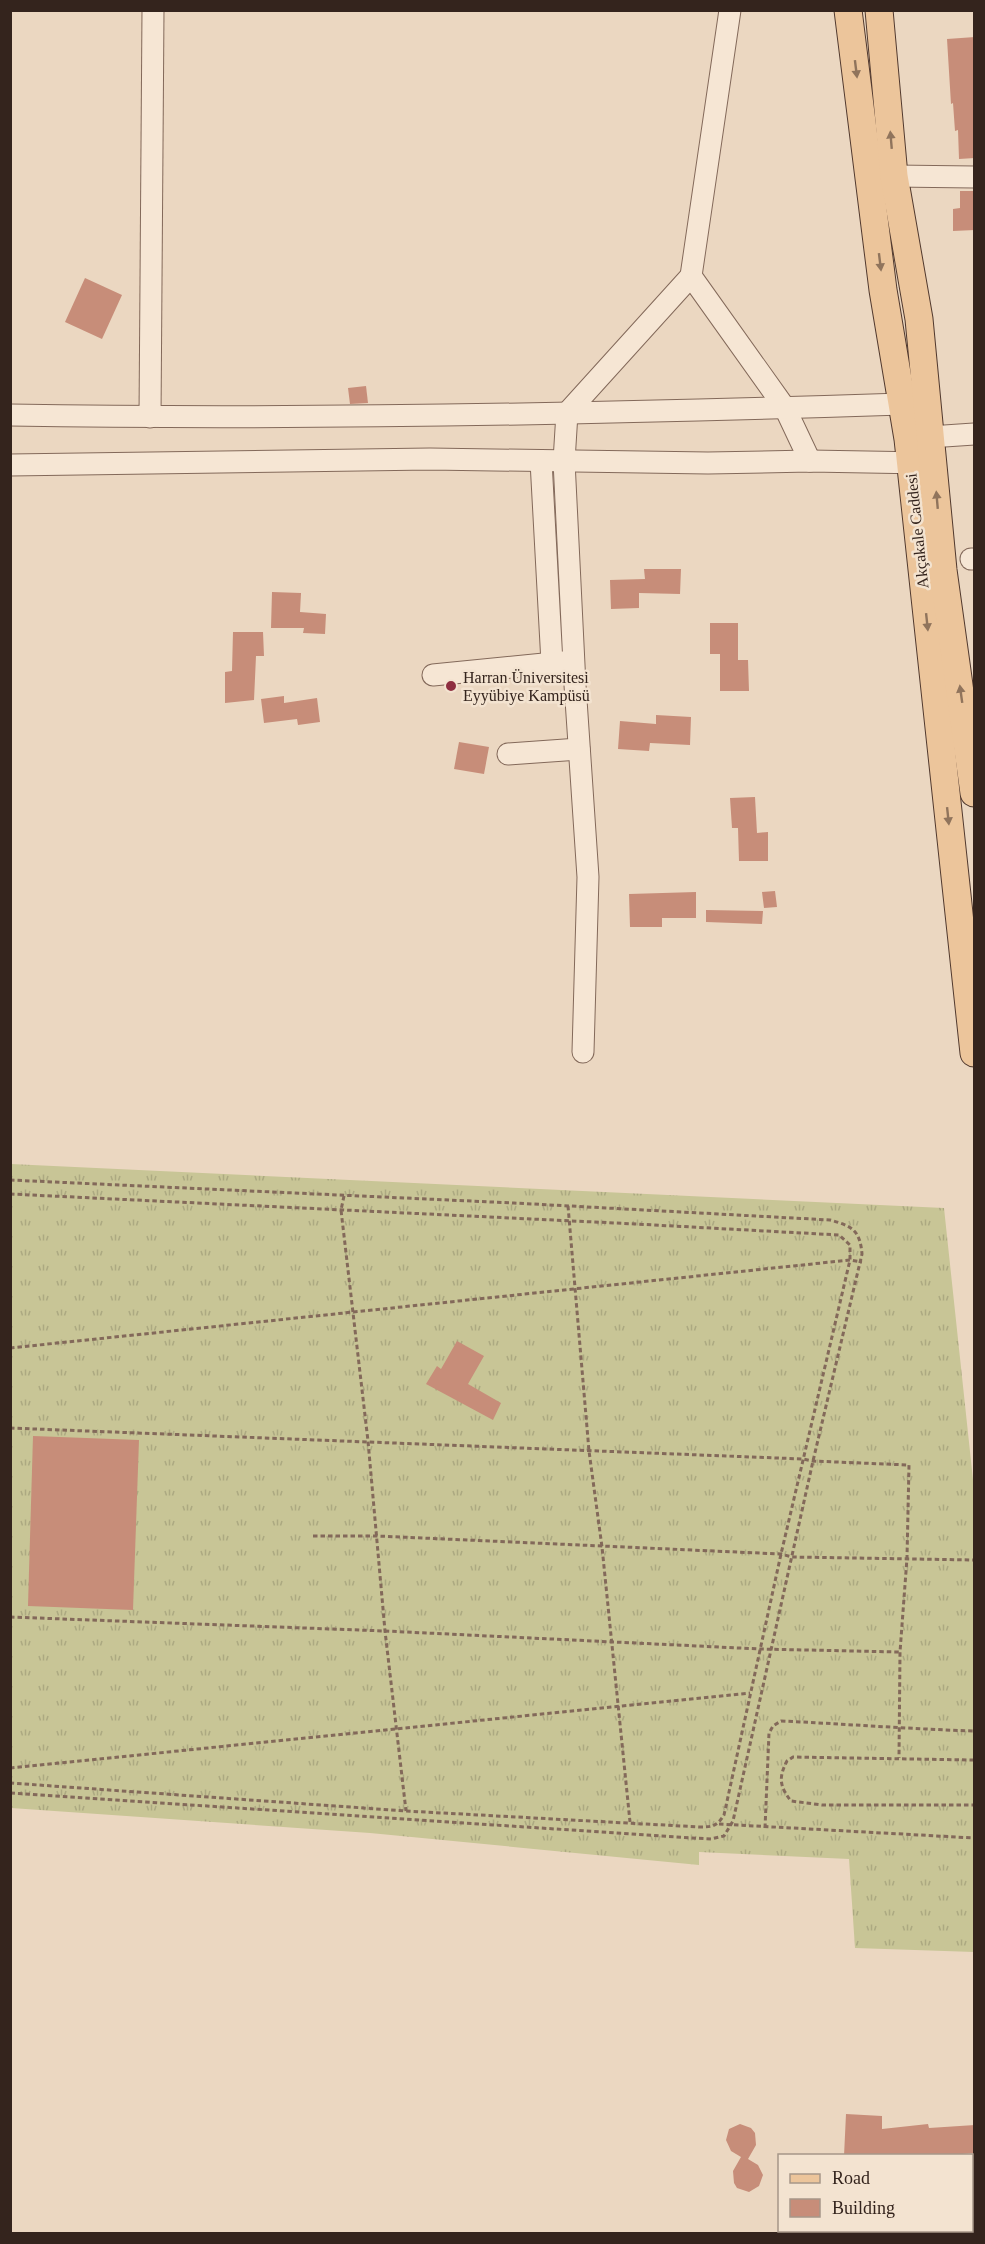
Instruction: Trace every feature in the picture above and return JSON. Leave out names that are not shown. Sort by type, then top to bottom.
[{"type":"main road","name":"Akçakale Caddesi","points":[[848,10],[883,290],[915,401],[921,450],[975,1053]]},
{"type":"main road","name":"Akçakale Caddesi","points":[[879,10],[894,176],[919,319],[915,401]]},
{"type":"main road","name":"Akçakale Caddesi","points":[[921,450],[943,570],[975,793]]},
{"type":"street","points":[[150,417],[153,10]]},
{"type":"street","points":[[583,1052],[588,878],[573,661],[564,461],[567,413],[691,276],[730,10]]},
{"type":"street","points":[[894,176],[975,177]]},
{"type":"street","points":[[691,276],[784,408],[810,461]]},
{"type":"street","points":[[10,415],[150,417],[567,413],[784,408],[915,401]]},
{"type":"street","points":[[10,465],[430,459],[708,463],[810,461],[921,450],[975,434]]},
{"type":"street","points":[[541,461],[552,663]]},
{"type":"street","points":[[433,675],[573,661]]},
{"type":"street","points":[[507,754],[579,749]]},
{"type":"path","points":[[10,1180],[830,1220],[846,1224],[856,1232],[861,1242],[862,1262],[813,1461],[732,1826],[724,1836],[711,1839],[10,1793]]},
{"type":"path","points":[[10,1194],[839,1235],[850,1245],[850,1260],[781,1554],[724,1815],[718,1824],[712,1827],[700,1827],[406,1811],[10,1783]]},
{"type":"path","points":[[344,1196],[341,1210],[368,1441],[385,1631],[406,1811]]},
{"type":"path","points":[[568,1206],[589,1451],[602,1547],[630,1822]]},
{"type":"path","points":[[10,1348],[352,1314],[850,1260],[862,1262]]},
{"type":"path","points":[[10,1428],[909,1465],[908,1558],[900,1652],[899,1758]]},
{"type":"path","points":[[314,1536],[377,1536],[781,1554],[792,1557],[975,1560]]},
{"type":"path","points":[[10,1617],[385,1631],[760,1649],[900,1652]]},
{"type":"path","points":[[10,1768],[750,1693]]},
{"type":"path","points":[[765,1828],[769,1733],[773,1726],[781,1721],[853,1724],[898,1729],[975,1731]]},
{"type":"path","points":[[975,1760],[794,1757],[787,1761],[780,1780],[782,1789],[791,1801],[822,1805],[975,1805]]},
{"type":"path","points":[[718,1824],[975,1838]]},
{"type":"green space","points":[[11,1164],[944,1208],[974,1489],[974,1952],[855,1948],[849,1859],[699,1852],[699,1865],[370,1833],[11,1808]]},
{"type":"building","points":[[975,37],[975,158],[959,159],[958,130],[955,131],[953,103],[951,104],[947,39]]},
{"type":"building","points":[[960,191],[975,191],[975,230],[953,231],[953,209],[960,208]]},
{"type":"building","points":[[85,278],[122,295],[102,339],[65,322]]},
{"type":"building","points":[[366,386],[368,403],[350,404],[348,388]]},
{"type":"building","points":[[644,569],[681,569],[680,594],[639,593],[639,608],[611,609],[610,580],[645,579]]},
{"type":"building","points":[[272,592],[301,593],[300,612],[326,614],[325,634],[303,633],[304,628],[271,628]]},
{"type":"building","points":[[710,623],[738,623],[738,660],[748,660],[749,691],[720,691],[720,654],[710,654]]},
{"type":"building","points":[[233,632],[263,632],[264,656],[256,656],[254,700],[225,703],[225,672],[232,671]]},
{"type":"building","points":[[284,696],[284,703],[317,698],[320,722],[298,725],[297,719],[264,723],[261,699]]},
{"type":"building","points":[[656,715],[691,717],[690,745],[650,743],[649,751],[618,749],[620,721],[656,724]]},
{"type":"building","points":[[459,742],[489,747],[484,774],[454,769]]},
{"type":"building","points":[[755,797],[757,833],[768,832],[768,861],[739,861],[738,828],[732,828],[730,798]]},
{"type":"building","points":[[775,891],[777,907],[764,908],[762,892]]},
{"type":"building","points":[[696,892],[696,918],[662,918],[662,927],[630,927],[629,894]]},
{"type":"building","points":[[706,910],[763,911],[762,924],[706,922]]},
{"type":"building","points":[[457,1341],[484,1356],[468,1384],[501,1403],[493,1420],[426,1384],[437,1366],[441,1369]]},
{"type":"building","points":[[33,1436],[139,1440],[133,1610],[28,1606]]},
{"type":"building","points":[[846,2114],[882,2116],[882,2129],[928,2124],[929,2128],[975,2125],[975,2153],[844,2154]]},
{"type":"building","points":[[740,2124],[751,2128],[755,2133],[756,2145],[748,2159],[758,2165],[763,2175],[759,2186],[749,2192],[737,2188],[734,2183],[733,2171],[741,2157],[731,2151],[726,2140],[729,2129]]},
{"type":"place","name":"Harran Üniversitesi Eyyübiye Kampüsü","points":[[451,686]]}]
